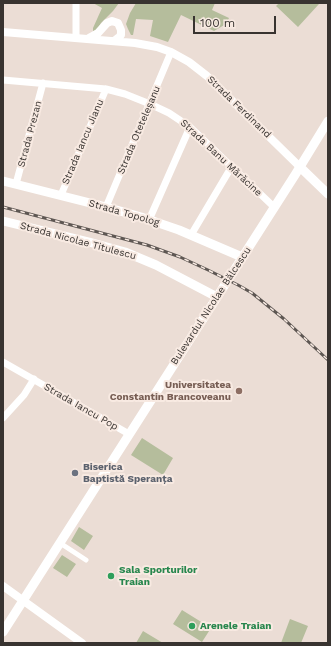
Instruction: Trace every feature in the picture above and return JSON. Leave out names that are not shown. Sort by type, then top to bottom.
[{"type":"main road","name":"Bulevardul Nicolae Bălcescu","points":[[3,632],[328,122]]},
{"type":"main road","name":"Strada Ferdinand","points":[[300,167],[328,194]]},
{"type":"main road","name":"Strada Topolog","points":[[3,181],[106,207],[149,220],[191,235],[242,257]]},
{"type":"main road","name":"Strada Nicolae Titulescu","points":[[3,221],[125,252],[156,265],[217,297]]},
{"type":"street","points":[[76,3],[76,38]]},
{"type":"street","name":"Strada Ferdinand","points":[[88,39],[98,33],[107,23],[112,21],[118,23],[120,25],[121,32],[136,43]]},
{"type":"street","points":[[102,29],[102,34],[106,39],[111,41],[119,37],[121,32]]},
{"type":"street","name":"Strada Ferdinand","points":[[3,32],[136,43],[157,47],[171,52],[189,62],[207,76],[300,167]]},
{"type":"street","name":"Strada Oteteleșanu","points":[[106,207],[171,52]]},
{"type":"street","name":"Strada Banu Mărăcine","points":[[3,80],[106,89],[125,94],[150,104],[169,113],[190,127],[274,207]]},
{"type":"street","name":"Strada Prezan","points":[[16,184],[43,83]]},
{"type":"street","name":"Strada Iancu Jianu","points":[[61,196],[106,89]]},
{"type":"street","points":[[149,220],[190,127]]},
{"type":"street","points":[[191,235],[232,166]]},
{"type":"street","name":"Strada Iancu Pop","points":[[3,362],[129,434]]},
{"type":"street","points":[[3,418],[24,395],[34,379]]},
{"type":"street","points":[[60,543],[86,560]]},
{"type":"street","points":[[3,586],[82,643]]},
{"type":"green space","points":[[93,3],[119,3],[101,23],[97,30],[93,31],[102,8]]},
{"type":"green space","points":[[136,3],[215,3],[212,10],[229,18],[226,24],[214,31],[181,15],[168,42],[150,36],[153,20],[136,19],[133,35],[131,35],[126,24]]},
{"type":"green space","points":[[279,3],[319,4],[298,27],[276,6]]},
{"type":"green space","points":[[142,438],[173,458],[163,475],[131,455]]},
{"type":"green space","points":[[79,527],[93,536],[84,550],[71,541]]},
{"type":"green space","points":[[62,555],[76,564],[67,577],[53,568]]},
{"type":"green space","name":"Arenele Traian","points":[[182,610],[211,628],[202,642],[173,624]]},
{"type":"green space","points":[[290,619],[308,626],[301,643],[281,643]]},
{"type":"green space","points":[[143,631],[163,643],[136,643]]},
{"type":"railway","points":[[3,207],[147,245],[180,257],[208,270],[252,293],[284,319],[328,360]]},
{"type":"place","name":"Universitatea Constantin Brancoveanu","points":[[239,391]]},
{"type":"place","name":"Biserica Baptistă Speranța","points":[[75,473]]},
{"type":"place","name":"Sala Sporturilor Traian","points":[[111,576]]},
{"type":"place","name":"Arenele Traian","points":[[192,626]]}]
